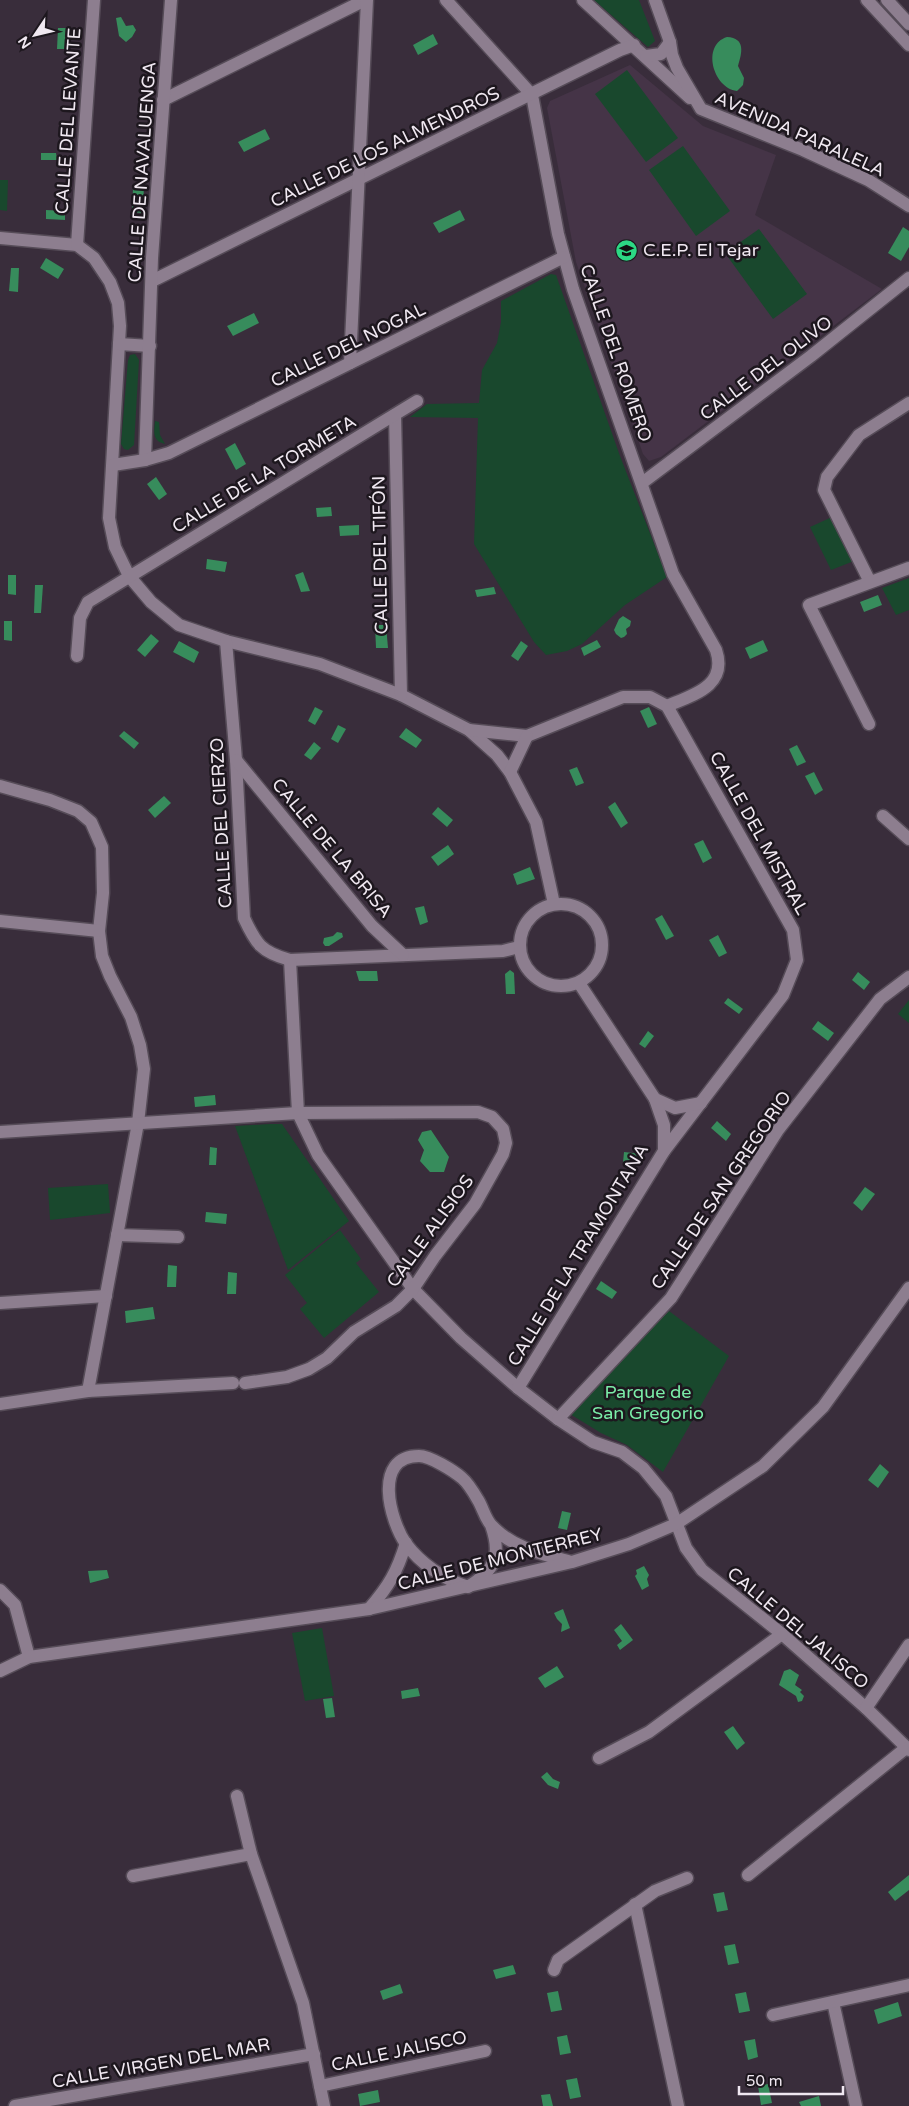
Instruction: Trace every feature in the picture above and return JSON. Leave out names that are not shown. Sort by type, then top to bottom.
[{"type":"street","name":"CALLE DEL LEVANTE","points":[[77,245],[94,0]]},
{"type":"street","name":"CALLE DE NAVALUENGA","points":[[145,460],[152,281],[171,0]]},
{"type":"street","points":[[163,100],[366,0],[350,363]]},
{"type":"street","points":[[446,0],[532,95]]},
{"type":"street","points":[[583,0],[701,108]]},
{"type":"street","name":"AVENIDA PARALELA","points":[[655,0],[677,68],[701,108],[803,150],[868,180],[909,206]]},
{"type":"street","points":[[867,0],[909,45]]},
{"type":"street","points":[[887,0],[909,24]]},
{"type":"street","points":[[646,56],[661,54],[670,42]]},
{"type":"street","name":"CALLE DE LOS ALMENDROS","points":[[152,281],[620,50],[634,45]]},
{"type":"street","name":"CALLE DEL ROMERO","points":[[532,95],[556,225],[573,289],[673,574],[716,650],[719,659],[718,669],[712,683],[700,692],[667,706]]},
{"type":"street","points":[[0,238],[77,245],[94,258],[110,282],[118,304],[120,326],[109,518],[115,547],[129,576],[151,602],[179,625],[226,641],[320,664],[401,695],[469,730],[497,755],[510,772],[536,822],[554,904]]},
{"type":"street","name":"CALLE DEL NOGAL","points":[[113,464],[145,460],[169,453],[564,257]]},
{"type":"street","name":"CALLE DEL OLIVO","points":[[642,483],[818,350],[909,278]]},
{"type":"street","points":[[119,344],[150,346]]},
{"type":"street","name":"CALLE DE LA TORMETA","points":[[129,576],[417,401]]},
{"type":"street","points":[[870,582],[824,490],[827,477],[859,435],[909,403]]},
{"type":"street","name":"CALLE DEL TIFÓN","points":[[395,415],[401,695]]},
{"type":"street","points":[[869,724],[809,606],[909,568]]},
{"type":"street","points":[[77,656],[80,618],[88,602],[129,576]]},
{"type":"street","name":"CALLE DEL CIERZO","points":[[226,641],[236,760],[244,918],[254,940],[272,955],[290,960],[503,951],[519,947]]},
{"type":"street","points":[[469,730],[528,736],[624,697],[650,698],[667,706]]},
{"type":"street","name":"CALLE DEL MISTRAL","points":[[664,1151],[783,994],[797,960],[792,930],[667,706]]},
{"type":"street","points":[[510,772],[528,736]]},
{"type":"street","name":"CALLE DE LA BRISA","points":[[236,760],[372,926],[403,955]]},
{"type":"street","points":[[0,786],[50,800],[78,811],[91,822],[102,848],[103,894],[98,931],[102,956],[131,1017],[140,1045],[144,1069],[138,1123],[88,1391],[0,1404]]},
{"type":"street","points":[[883,816],[909,839]]},
{"type":"street","points":[[554,904],[571,905],[591,916],[601,934],[601,956],[593,973],[579,983],[558,987],[537,980],[524,965],[519,947],[522,928],[538,910],[554,904]]},
{"type":"street","points":[[0,921],[98,931]]},
{"type":"street","points":[[290,960],[298,1113]]},
{"type":"street","name":"CALLE DE SAN GREGORIO","points":[[558,1419],[671,1298],[778,1130],[880,999],[909,977]]},
{"type":"street","name":"CALLE DE LA TRAMONTANA","points":[[518,1388],[664,1151],[664,1125],[655,1099],[579,983]]},
{"type":"street","points":[[655,1099],[675,1108],[701,1103]]},
{"type":"street","name":"CALLE ALISIOS","points":[[0,1132],[298,1113],[478,1112],[492,1117],[503,1129],[506,1143],[503,1154],[485,1188],[413,1289],[396,1306],[354,1332],[327,1358],[309,1369],[288,1377],[239,1383],[88,1391]]},
{"type":"street","name":"CALLE DEL JALISCO","points":[[298,1113],[318,1155],[413,1289],[461,1338],[518,1388],[558,1419],[593,1442],[622,1452],[643,1468],[666,1496],[686,1548],[702,1570],[782,1634],[866,1708],[908,1749]]},
{"type":"street","points":[[116,1235],[178,1237]]},
{"type":"street","name":"CALLE DE MONTERREY","points":[[0,1672],[29,1657],[369,1609],[572,1562],[629,1544],[676,1524],[763,1466],[823,1407],[909,1288]]},
{"type":"street","points":[[0,1303],[106,1296]]},
{"type":"street","points":[[420,1455],[440,1464],[463,1479],[478,1500],[491,1525],[496,1540],[494,1562],[484,1577],[468,1587],[442,1576],[422,1562],[406,1543],[393,1516],[387,1488],[393,1468],[404,1458],[420,1455]]},
{"type":"street","points":[[491,1525],[509,1540],[530,1551],[572,1562]]},
{"type":"street","points":[[369,1609],[388,1587],[400,1563],[406,1543]]},
{"type":"street","points":[[0,1590],[15,1605],[29,1657]]},
{"type":"street","points":[[599,1758],[649,1732],[782,1634]]},
{"type":"street","points":[[866,1708],[909,1645]]},
{"type":"street","points":[[748,1875],[908,1749]]},
{"type":"street","points":[[237,1796],[251,1854],[303,2003],[324,2106]]},
{"type":"street","points":[[133,1876],[251,1854]]},
{"type":"street","points":[[554,1970],[558,1960],[635,1904],[655,1891],[687,1878]]},
{"type":"street","points":[[635,1904],[678,2106]]},
{"type":"street","points":[[773,2015],[909,1985]]},
{"type":"street","points":[[833,2002],[856,2106]]},
{"type":"street","name":"CALLE JALISCO","points":[[320,2086],[485,2050]]},
{"type":"street","name":"CALLE VIRGEN DEL MAR","points":[[14,2106],[314,2054]]},
{"type":"shaded area","points":[[121,17],[126,26],[133,25],[136,30],[126,42],[119,36],[116,18]]},
{"type":"shaded area","points":[[58,28],[68,28],[67,49],[57,49]]},
{"type":"shaded area","points":[[433,34],[438,44],[418,55],[413,45]]},
{"type":"shaded area","points":[[727,37],[737,40],[741,47],[738,66],[744,78],[743,85],[737,91],[729,88],[722,82],[716,75],[713,66],[714,48],[719,41]]},
{"type":"shaded area","points":[[630,65],[703,126],[776,155],[755,215],[882,289],[661,457],[649,461],[643,454],[576,262],[547,108],[550,101]]},
{"type":"shaded area","points":[[265,129],[270,139],[244,152],[238,142]]},
{"type":"shaded area","points":[[41,153],[56,153],[57,160],[41,160]]},
{"type":"shaded area","points":[[133,188],[144,189],[142,213],[132,212]]},
{"type":"shaded area","points":[[46,210],[65,211],[65,220],[46,219]]},
{"type":"shaded area","points":[[460,210],[465,220],[439,233],[433,223]]},
{"type":"shaded area","points":[[903,227],[909,231],[909,247],[901,261],[888,253]]},
{"type":"shaded area","points":[[46,258],[64,269],[58,279],[40,268]]},
{"type":"shaded area","points":[[11,268],[19,268],[18,292],[9,291]]},
{"type":"shaded area","points":[[254,313],[259,323],[233,336],[227,326]]},
{"type":"shaded area","points":[[235,443],[246,464],[236,470],[225,449]]},
{"type":"shaded area","points":[[156,477],[167,494],[159,500],[147,484]]},
{"type":"shaded area","points":[[331,507],[332,516],[317,517],[316,508]]},
{"type":"shaded area","points":[[359,525],[359,535],[340,536],[339,526]]},
{"type":"shaded area","points":[[207,559],[227,562],[225,572],[206,569]]},
{"type":"shaded area","points":[[303,572],[310,591],[301,592],[295,575]]},
{"type":"shaded area","points":[[8,575],[16,575],[16,595],[8,594]]},
{"type":"shaded area","points":[[35,585],[43,585],[41,613],[34,613]]},
{"type":"shaded area","points":[[494,587],[496,594],[477,597],[475,590]]},
{"type":"shaded area","points":[[878,595],[882,605],[864,612],[860,602]]},
{"type":"shaded area","points":[[623,616],[631,621],[630,626],[626,629],[627,634],[621,638],[614,630],[619,619]]},
{"type":"shaded area","points":[[4,621],[12,621],[12,641],[4,640]]},
{"type":"shaded area","points":[[375,625],[386,625],[388,648],[376,648]]},
{"type":"shaded area","points":[[151,634],[159,641],[145,657],[137,650]]},
{"type":"shaded area","points":[[597,640],[601,647],[584,656],[581,648]]},
{"type":"shaded area","points":[[763,640],[768,651],[750,659],[745,648]]},
{"type":"shaded area","points":[[179,641],[199,652],[194,663],[173,652]]},
{"type":"shaded area","points":[[521,641],[528,646],[518,661],[511,656]]},
{"type":"shaded area","points":[[315,707],[323,711],[315,725],[308,721]]},
{"type":"shaded area","points":[[649,707],[657,724],[648,728],[640,711]]},
{"type":"shaded area","points":[[338,725],[346,729],[338,743],[331,739]]},
{"type":"shaded area","points":[[406,728],[422,740],[416,748],[399,737]]},
{"type":"shaded area","points":[[124,731],[139,743],[134,749],[119,736]]},
{"type":"shaded area","points":[[314,742],[321,748],[311,760],[304,755]]},
{"type":"shaded area","points":[[797,745],[806,762],[797,766],[789,749]]},
{"type":"shaded area","points":[[577,767],[584,783],[576,786],[569,770]]},
{"type":"shaded area","points":[[814,772],[823,790],[815,795],[805,776]]},
{"type":"shaded area","points":[[164,796],[171,803],[155,818],[148,810]]},
{"type":"shaded area","points":[[615,802],[628,823],[621,828],[608,807]]},
{"type":"shaded area","points":[[438,807],[453,820],[447,827],[432,814]]},
{"type":"shaded area","points":[[703,840],[712,858],[703,863],[694,844]]},
{"type":"shaded area","points":[[448,845],[454,854],[438,866],[431,857]]},
{"type":"shaded area","points":[[530,867],[535,879],[517,885],[513,874]]},
{"type":"shaded area","points":[[424,906],[428,922],[420,925],[415,908]]},
{"type":"shaded area","points":[[662,915],[674,936],[666,940],[655,919]]},
{"type":"shaded area","points":[[337,932],[342,933],[343,937],[329,946],[325,946],[323,943],[324,938],[333,936]]},
{"type":"shaded area","points":[[718,935],[727,953],[719,957],[709,940]]},
{"type":"shaded area","points":[[510,970],[514,973],[515,994],[506,994],[505,974]]},
{"type":"shaded area","points":[[356,971],[377,971],[378,981],[359,981]]},
{"type":"shaded area","points":[[858,972],[870,982],[864,990],[852,980]]},
{"type":"shaded area","points":[[728,998],[743,1009],[739,1014],[724,1003]]},
{"type":"shaded area","points":[[818,1021],[834,1033],[828,1041],[812,1029]]},
{"type":"shaded area","points":[[648,1031],[654,1036],[645,1048],[639,1044]]},
{"type":"shaded area","points":[[215,1095],[216,1105],[195,1107],[194,1097]]},
{"type":"shaded area","points":[[717,1121],[731,1134],[726,1141],[711,1128]]},
{"type":"shaded area","points":[[431,1130],[449,1157],[444,1172],[430,1172],[420,1161],[424,1150],[418,1140],[422,1132]]},
{"type":"shaded area","points":[[210,1147],[217,1148],[216,1165],[209,1165]]},
{"type":"shaded area","points":[[624,1152],[642,1154],[641,1165],[623,1163]]},
{"type":"shaded area","points":[[865,1187],[875,1194],[862,1211],[853,1203]]},
{"type":"shaded area","points":[[206,1212],[227,1214],[226,1224],[205,1222]]},
{"type":"shaded area","points":[[168,1265],[177,1266],[176,1287],[167,1287]]},
{"type":"shaded area","points":[[228,1272],[237,1273],[236,1294],[227,1294]]},
{"type":"shaded area","points":[[601,1281],[617,1292],[612,1299],[596,1289]]},
{"type":"shaded area","points":[[153,1307],[155,1319],[126,1323],[125,1311]]},
{"type":"shaded area","points":[[880,1464],[889,1472],[878,1488],[868,1480]]},
{"type":"shaded area","points":[[562,1511],[571,1513],[567,1530],[558,1528]]},
{"type":"shaded area","points":[[644,1566],[649,1575],[647,1579],[649,1586],[642,1590],[635,1576],[637,1574],[636,1570]]},
{"type":"shaded area","points":[[107,1570],[109,1578],[90,1583],[88,1571]]},
{"type":"shaded area","points":[[563,1609],[570,1628],[561,1632],[562,1624],[554,1613]]},
{"type":"shaded area","points":[[621,1624],[633,1640],[620,1650],[617,1645],[622,1641],[614,1630]]},
{"type":"shaded area","points":[[557,1666],[564,1677],[545,1688],[538,1678]]},
{"type":"shaded area","points":[[790,1669],[799,1675],[795,1685],[802,1690],[800,1692],[804,1696],[802,1701],[798,1702],[796,1696],[779,1685],[784,1671]]},
{"type":"shaded area","points":[[418,1688],[420,1696],[402,1699],[401,1691]]},
{"type":"shaded area","points":[[332,1698],[335,1717],[326,1718],[323,1699]]},
{"type":"shaded area","points":[[733,1726],[745,1743],[737,1750],[724,1732]]},
{"type":"shaded area","points":[[547,1772],[553,1779],[560,1782],[558,1789],[548,1785],[541,1777]]},
{"type":"shaded area","points":[[909,1875],[909,1890],[895,1901],[888,1892]]},
{"type":"shaded area","points":[[724,1892],[728,1910],[717,1912],[713,1894]]},
{"type":"shaded area","points":[[735,1944],[739,1963],[728,1965],[724,1946]]},
{"type":"shaded area","points":[[513,1965],[516,1974],[496,1979],[493,1970]]},
{"type":"shaded area","points":[[400,1984],[403,1993],[383,2000],[380,1991]]},
{"type":"shaded area","points":[[558,1991],[562,2010],[551,2012],[547,1993]]},
{"type":"shaded area","points":[[746,1992],[750,2011],[739,2013],[735,1994]]},
{"type":"shaded area","points":[[898,2002],[902,2016],[878,2024],[874,2010]]},
{"type":"shaded area","points":[[567,2035],[571,2053],[560,2055],[557,2037]]},
{"type":"shaded area","points":[[755,2039],[758,2057],[748,2060],[744,2041]]},
{"type":"shaded area","points":[[577,2078],[581,2097],[570,2099],[566,2080]]},
{"type":"shaded area","points":[[768,2084],[772,2103],[761,2105],[758,2086]]},
{"type":"shaded area","points":[[378,2090],[380,2102],[360,2106],[358,2094]]},
{"type":"shaded area","points":[[550,2094],[553,2106],[543,2106],[541,2095]]},
{"type":"shaded area","points":[[819,2096],[821,2106],[801,2106],[799,2102]]},
{"type":"green space","points":[[594,0],[639,0],[655,41],[648,47]]},
{"type":"green space","points":[[627,70],[678,138],[646,162],[595,94]]},
{"type":"green space","points":[[683,146],[730,211],[696,236],[649,170]]},
{"type":"green space","points":[[0,180],[8,180],[7,211],[0,210]]},
{"type":"green space","points":[[759,229],[807,294],[773,319],[725,253]]},
{"type":"green space","points":[[551,274],[556,275],[620,456],[667,577],[625,605],[582,644],[567,651],[546,655],[534,642],[474,544],[478,418],[410,417],[427,404],[479,403],[482,370],[497,343],[501,322],[501,301]]},
{"type":"green space","points":[[135,354],[139,360],[134,445],[128,450],[124,449],[121,444],[128,360],[130,355]]},
{"type":"green space","points":[[155,421],[159,422],[160,435],[165,444],[156,438],[154,432]]},
{"type":"green space","points":[[832,517],[854,561],[831,570],[810,527]]},
{"type":"green space","points":[[909,578],[909,610],[896,615],[882,588]]},
{"type":"green space","points":[[909,1000],[909,1023],[898,1014]]},
{"type":"green space","points":[[282,1124],[349,1221],[288,1270],[235,1126]]},
{"type":"green space","points":[[108,1184],[110,1213],[50,1220],[48,1188]]},
{"type":"green space","points":[[340,1230],[361,1259],[356,1263],[379,1292],[324,1338],[300,1309],[307,1303],[285,1275]]},
{"type":"green space","name":"Parque de San Gregorio","points":[[669,1311],[729,1356],[663,1472],[627,1445],[601,1433],[570,1414]]},
{"type":"green space","points":[[322,1628],[334,1696],[305,1701],[292,1633]]},
{"type":"place","name":"C.E.P. El Tejar","points":[[627,250]]}]
